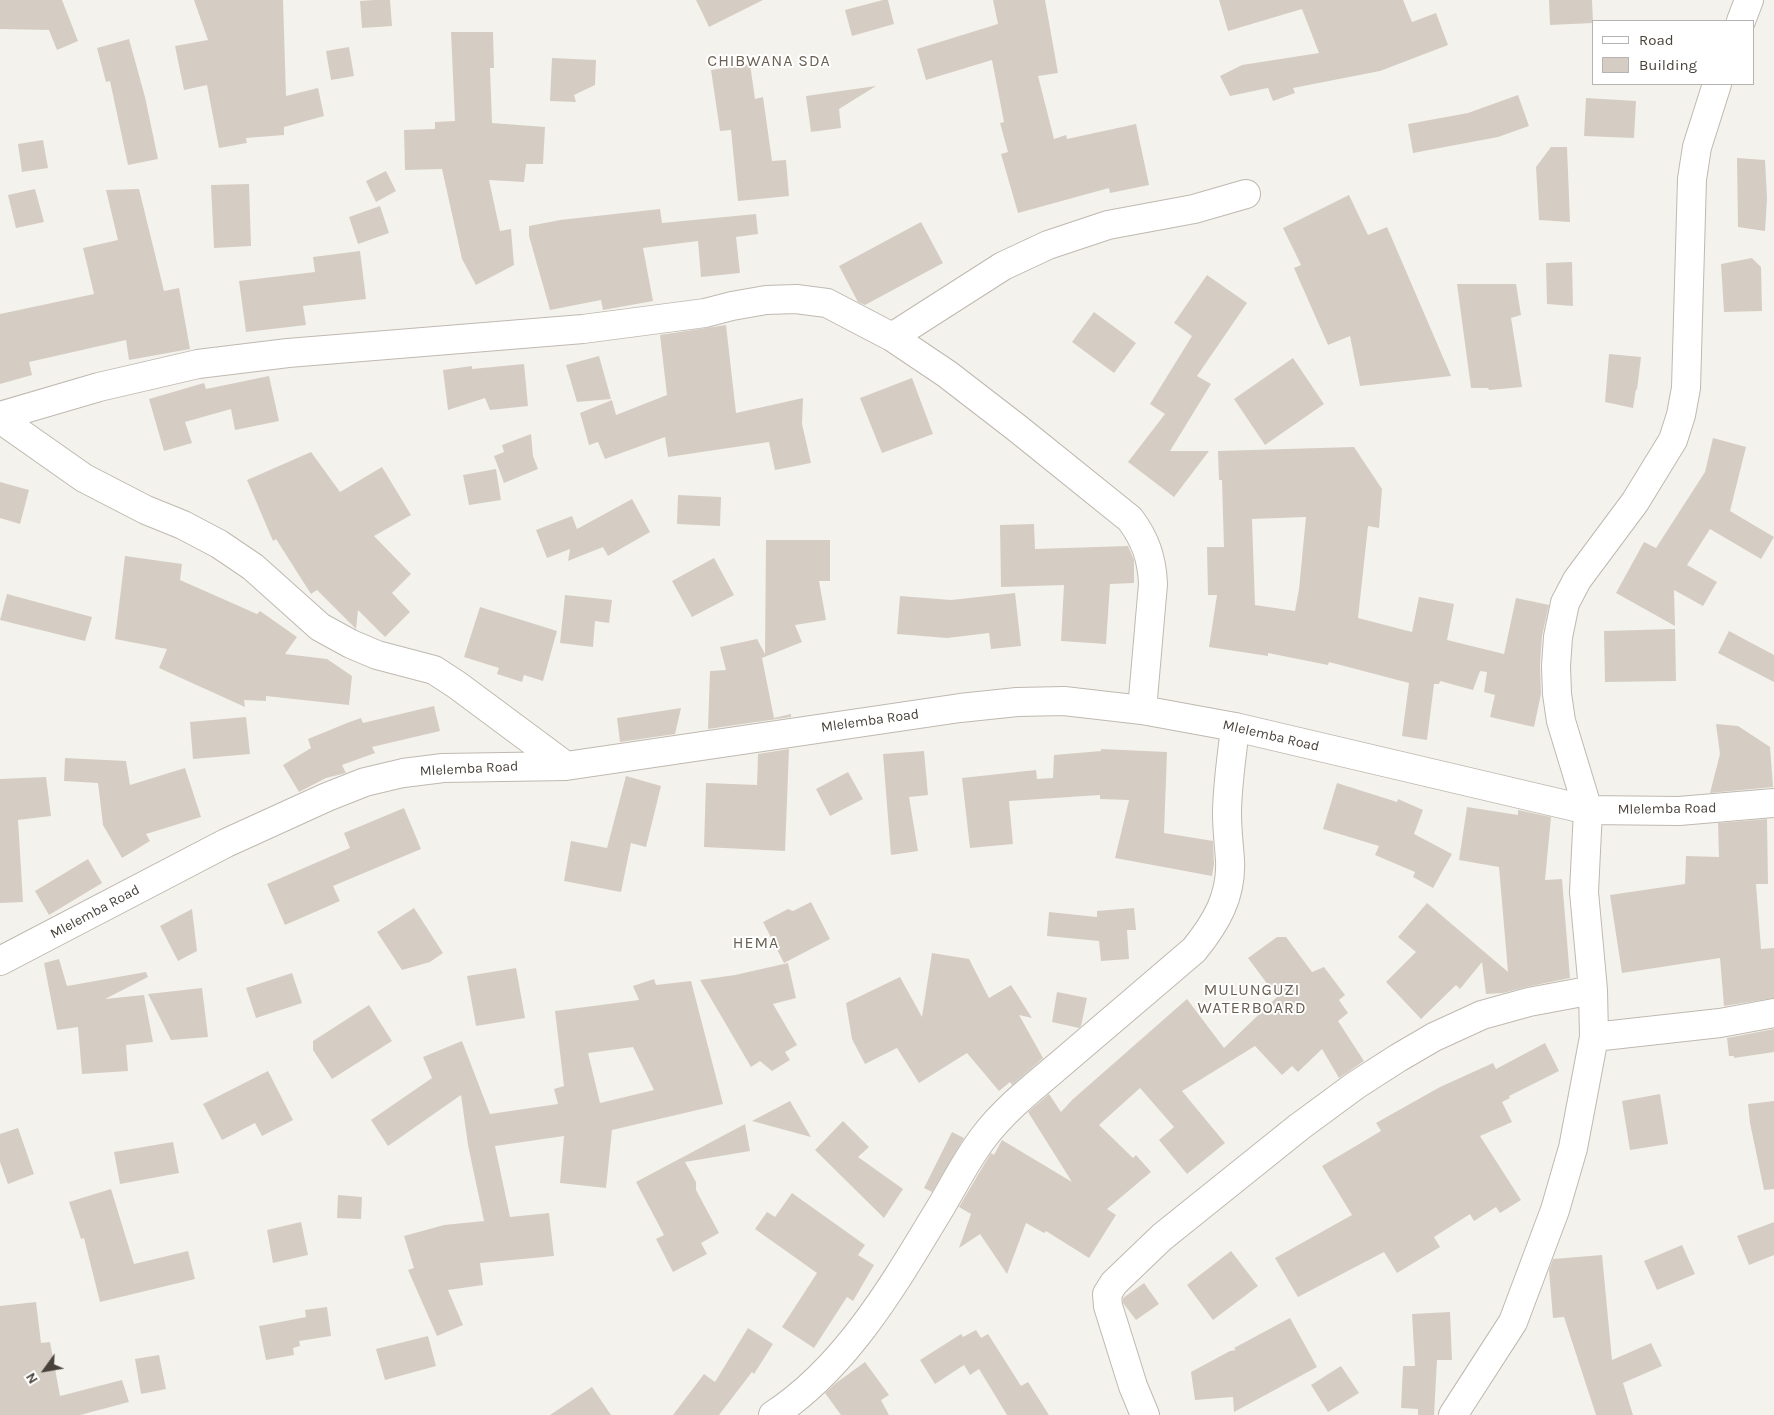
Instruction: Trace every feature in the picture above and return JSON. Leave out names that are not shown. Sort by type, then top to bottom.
[{"type":"street","points":[[1741,20],[1749,0]]},
{"type":"street","points":[[1453,1415],[1513,1322],[1555,1210],[1573,1148],[1594,1037],[1594,990],[1584,892],[1588,810],[1561,721],[1556,666],[1558,637],[1566,603],[1577,580],[1635,502],[1673,440],[1681,415],[1686,388],[1692,178],[1697,147],[1718,85]]},
{"type":"street","points":[[892,337],[1003,266],[1048,245],[1108,225],[1194,210],[1246,194]]},
{"type":"street","points":[[0,418],[100,387],[198,364],[288,354],[583,328],[705,313],[766,300],[796,299],[827,303],[892,337],[947,374],[1018,428],[1130,519],[1142,534],[1153,565],[1142,710]]},
{"type":"street","points":[[0,418],[84,478],[146,510],[183,525],[219,544],[253,567],[320,627],[351,644],[377,655],[434,670],[457,684],[566,766]]},
{"type":"street","name":"Mlelemba Road","points":[[0,961],[226,843],[327,797],[365,782],[403,773],[442,768],[566,766],[960,708],[1017,702],[1064,701],[1142,710],[1235,727],[1588,810],[1679,811],[1774,803]]},
{"type":"street","points":[[773,1415],[791,1403],[838,1359],[900,1275],[970,1157],[984,1137],[1036,1085],[1194,950],[1207,934],[1222,909],[1229,884],[1230,862],[1227,814],[1235,727]]},
{"type":"street","points":[[1145,1415],[1133,1386],[1108,1306],[1107,1294],[1114,1283],[1162,1237],[1299,1127],[1356,1085],[1434,1037],[1482,1015],[1529,1002],[1594,990]]},
{"type":"street","points":[[1594,1037],[1720,1023],[1774,1013]]},
{"type":"building","points":[[0,0],[62,0],[78,41],[57,50],[49,30],[0,29]]},
{"type":"building","points":[[194,0],[283,0],[286,96],[318,88],[324,116],[284,127],[284,135],[246,138],[247,143],[219,148],[207,85],[184,90],[175,46],[208,40]]},
{"type":"building","points":[[390,0],[392,26],[362,28],[360,1]]},
{"type":"building","points":[[696,0],[763,0],[709,27]]},
{"type":"building","points":[[888,0],[894,24],[852,36],[845,10]]},
{"type":"building","points":[[993,0],[1045,0],[1058,73],[1038,76],[1054,139],[1066,135],[1067,139],[1136,124],[1149,185],[1110,193],[1109,188],[1018,213],[1001,154],[1008,152],[1000,123],[1004,122],[992,60],[926,80],[917,49],[998,24]]},
{"type":"building","points":[[1219,0],[1403,0],[1412,22],[1436,13],[1448,45],[1380,71],[1293,88],[1295,93],[1273,101],[1268,88],[1230,96],[1220,76],[1242,65],[1319,53],[1302,9],[1228,31]]},
{"type":"building","points":[[1549,0],[1592,0],[1592,23],[1550,25]]},
{"type":"building","points":[[451,32],[493,32],[494,68],[490,68],[492,123],[545,127],[543,164],[526,164],[524,182],[489,180],[500,231],[511,229],[514,265],[476,285],[462,259],[442,169],[405,170],[404,130],[435,129],[435,122],[455,121]]},
{"type":"building","points":[[129,39],[145,97],[158,159],[128,165],[110,81],[106,82],[97,48]]},
{"type":"building","points":[[349,47],[354,76],[331,80],[326,51]]},
{"type":"building","points":[[552,58],[596,60],[595,85],[574,95],[576,102],[550,101]]},
{"type":"building","points":[[750,64],[755,99],[763,97],[772,161],[786,160],[789,196],[738,201],[731,130],[720,131],[711,70]]},
{"type":"building","points":[[876,86],[839,109],[841,128],[811,132],[806,96]]},
{"type":"building","points":[[1518,95],[1529,126],[1498,137],[1413,153],[1408,124],[1468,113]]},
{"type":"building","points":[[1586,98],[1636,101],[1634,138],[1584,136]]},
{"type":"building","points":[[43,140],[48,168],[22,172],[18,144]]},
{"type":"building","points":[[1551,147],[1567,147],[1570,222],[1539,220],[1536,167]]},
{"type":"building","points":[[1737,158],[1765,160],[1767,198],[1765,231],[1738,227]]},
{"type":"building","points":[[386,171],[396,191],[376,202],[366,181]]},
{"type":"building","points":[[249,184],[251,246],[214,248],[211,185]]},
{"type":"building","points":[[35,189],[44,222],[16,228],[8,195]]},
{"type":"building","points":[[139,189],[164,291],[179,288],[190,349],[129,360],[126,340],[29,362],[32,375],[0,384],[0,314],[94,294],[83,248],[118,240],[106,190]]},
{"type":"building","points":[[1349,195],[1368,235],[1387,227],[1451,376],[1360,386],[1350,336],[1328,345],[1294,268],[1301,265],[1283,228]]},
{"type":"building","points":[[380,206],[389,233],[358,244],[349,217]]},
{"type":"building","points":[[660,209],[662,223],[756,214],[758,234],[736,237],[740,273],[701,277],[698,241],[643,248],[653,301],[603,310],[601,300],[550,310],[529,236],[529,226],[560,220]]},
{"type":"building","points":[[921,222],[943,263],[865,305],[858,302],[839,266]]},
{"type":"building","points":[[360,251],[366,299],[303,306],[306,325],[246,332],[239,281],[315,272],[313,257]]},
{"type":"building","points":[[1752,258],[1761,267],[1762,311],[1724,312],[1721,264]]},
{"type":"building","points":[[1572,262],[1573,306],[1547,304],[1546,263]]},
{"type":"building","points":[[1207,275],[1247,303],[1197,376],[1211,384],[1170,451],[1209,451],[1174,497],[1128,462],[1165,414],[1150,404],[1192,336],[1174,323]]},
{"type":"building","points":[[1457,284],[1516,284],[1521,315],[1511,318],[1522,387],[1489,390],[1488,388],[1471,388]]},
{"type":"building","points":[[1094,312],[1136,343],[1114,373],[1072,342]]},
{"type":"building","points":[[726,325],[736,413],[803,398],[802,424],[811,463],[775,470],[769,442],[668,457],[665,437],[605,459],[598,442],[589,445],[580,413],[612,400],[616,415],[667,395],[660,335]]},
{"type":"building","points":[[1609,354],[1641,357],[1633,408],[1605,402]]},
{"type":"building","points":[[599,356],[611,399],[577,402],[566,365]]},
{"type":"building","points":[[1293,358],[1324,404],[1265,445],[1234,399]]},
{"type":"building","points":[[524,364],[528,406],[490,410],[485,398],[448,410],[443,370],[472,366],[472,369]]},
{"type":"building","points":[[269,376],[279,421],[235,430],[231,409],[185,422],[192,443],[164,451],[149,399],[204,383],[206,389]]},
{"type":"building","points":[[912,378],[933,434],[882,453],[860,398]]},
{"type":"building","points":[[531,434],[533,456],[538,469],[504,483],[494,456],[504,452],[502,445]]},
{"type":"building","points":[[1713,438],[1746,447],[1730,511],[1774,537],[1761,559],[1710,529],[1687,565],[1717,582],[1703,606],[1674,590],[1675,626],[1616,593],[1644,542],[1656,548],[1705,472]]},
{"type":"building","points":[[1354,447],[1382,489],[1379,528],[1368,526],[1358,618],[1412,632],[1419,597],[1454,604],[1447,640],[1504,654],[1516,598],[1549,605],[1542,636],[1541,694],[1534,727],[1490,717],[1495,695],[1484,692],[1487,672],[1480,671],[1473,690],[1440,681],[1439,684],[1434,684],[1427,740],[1402,736],[1409,683],[1329,662],[1328,665],[1268,653],[1268,656],[1209,647],[1217,595],[1208,595],[1207,547],[1224,547],[1222,480],[1219,480],[1218,451]],"holes":[[[1306,517],[1295,611],[1255,605],[1252,519]]]},
{"type":"building","points":[[311,452],[340,492],[382,467],[411,515],[374,536],[411,574],[392,593],[410,612],[385,637],[358,610],[356,629],[317,590],[311,594],[276,539],[273,541],[247,480]]},
{"type":"building","points":[[496,469],[501,500],[469,505],[463,475]]},
{"type":"building","points":[[0,482],[29,490],[20,524],[0,518]]},
{"type":"building","points":[[678,495],[721,497],[720,526],[677,524]]},
{"type":"building","points":[[632,499],[650,532],[608,556],[603,547],[568,561],[570,549],[547,558],[536,530],[572,516],[577,529]]},
{"type":"building","points":[[1034,524],[1035,549],[1128,546],[1134,560],[1134,583],[1110,584],[1106,644],[1061,641],[1064,585],[1001,587],[1000,525]]},
{"type":"building","points":[[766,540],[830,540],[830,581],[819,581],[826,620],[795,625],[802,642],[762,658],[774,718],[791,714],[791,717],[708,729],[710,671],[726,670],[720,647],[757,639],[765,654]]},
{"type":"building","points":[[125,556],[182,564],[180,580],[257,614],[260,611],[297,637],[285,654],[327,659],[352,676],[349,705],[266,696],[266,701],[244,700],[245,707],[159,668],[167,649],[115,639]]},
{"type":"building","points":[[714,558],[734,595],[692,617],[672,581]]},
{"type":"building","points":[[1015,593],[1021,646],[991,649],[989,633],[947,638],[897,634],[900,596],[951,600]]},
{"type":"building","points":[[7,594],[92,617],[85,641],[0,620]]},
{"type":"building","points":[[565,595],[612,600],[609,623],[595,621],[593,647],[560,643]]},
{"type":"building","points":[[480,607],[557,631],[543,681],[524,675],[522,682],[497,674],[499,668],[464,657]]},
{"type":"building","points":[[1675,629],[1676,681],[1605,682],[1604,631]]},
{"type":"building","points":[[1729,631],[1774,655],[1774,682],[1718,653]]},
{"type":"building","points":[[434,706],[440,731],[372,747],[375,753],[342,765],[346,773],[326,778],[299,792],[283,765],[311,748],[308,739],[347,723],[361,718],[363,723]]},
{"type":"building","points":[[681,708],[675,734],[620,742],[617,718]]},
{"type":"building","points":[[246,717],[250,754],[193,759],[190,722]]},
{"type":"building","points":[[1716,724],[1738,726],[1770,747],[1773,787],[1710,793],[1720,754]]},
{"type":"building","points":[[789,749],[785,851],[704,847],[706,783],[757,785],[758,754]]},
{"type":"building","points":[[1101,749],[1167,752],[1164,833],[1213,841],[1214,864],[1212,876],[1115,858],[1129,800],[1100,799],[1100,795],[1009,801],[1013,844],[970,848],[962,778],[1036,770],[1037,779],[1053,778],[1054,755],[1101,751]]},
{"type":"building","points":[[924,751],[928,795],[909,797],[918,851],[891,855],[883,754]]},
{"type":"building","points":[[65,758],[126,761],[130,785],[185,768],[201,817],[146,834],[150,841],[122,858],[103,825],[98,783],[64,781]]},
{"type":"building","points":[[848,772],[863,799],[830,816],[816,789]]},
{"type":"building","points":[[626,776],[661,786],[646,847],[631,843],[621,892],[564,881],[571,841],[607,848]]},
{"type":"building","points":[[46,777],[51,816],[18,820],[23,902],[0,903],[0,779]]},
{"type":"building","points":[[1337,783],[1397,802],[1398,799],[1423,810],[1414,834],[1452,854],[1433,888],[1413,877],[1415,872],[1375,855],[1379,846],[1323,829]]},
{"type":"building","points":[[1467,807],[1518,815],[1518,810],[1551,817],[1545,880],[1562,879],[1570,978],[1503,993],[1486,994],[1482,962],[1460,989],[1456,985],[1421,1019],[1386,982],[1416,952],[1398,937],[1427,903],[1508,972],[1499,867],[1459,860]]},
{"type":"building","points":[[404,808],[421,849],[333,886],[340,901],[285,925],[267,884],[350,848],[344,833]]},
{"type":"building","points":[[1767,819],[1768,884],[1756,884],[1761,949],[1774,948],[1774,998],[1724,1006],[1720,958],[1622,973],[1610,895],[1685,884],[1686,856],[1719,857],[1718,823]]},
{"type":"building","points":[[88,859],[102,883],[49,915],[35,891]]},
{"type":"building","points":[[811,902],[830,939],[784,963],[763,922],[788,909],[793,911]]},
{"type":"building","points":[[414,908],[443,953],[430,962],[402,970],[377,932]]},
{"type":"building","points":[[1134,908],[1136,930],[1127,930],[1129,959],[1101,961],[1099,941],[1047,936],[1049,912],[1097,917],[1097,911]]},
{"type":"building","points":[[192,909],[197,951],[178,961],[160,926]]},
{"type":"building","points":[[1277,937],[1286,937],[1312,972],[1324,967],[1345,995],[1339,1000],[1348,1013],[1338,1021],[1364,1061],[1339,1078],[1322,1049],[1298,1072],[1292,1066],[1282,1075],[1255,1046],[1182,1091],[1225,1143],[1187,1174],[1159,1140],[1174,1127],[1140,1088],[1099,1125],[1133,1158],[1136,1155],[1151,1172],[1107,1209],[1116,1215],[1089,1258],[1046,1231],[1044,1233],[1026,1223],[1007,1274],[980,1234],[959,1248],[971,1214],[959,1207],[991,1153],[994,1155],[1002,1140],[1072,1182],[1028,1112],[1049,1094],[1061,1112],[1072,1100],[1187,999],[1224,1048],[1277,997],[1248,958]]},
{"type":"building","points":[[932,953],[969,959],[989,998],[1011,985],[1032,1018],[1019,1015],[1043,1058],[1012,1085],[1010,1082],[999,1091],[967,1053],[919,1083],[897,1048],[865,1064],[852,1039],[846,1003],[900,977],[922,1017]]},
{"type":"building","points":[[59,959],[67,986],[146,972],[148,977],[105,999],[144,995],[153,1042],[126,1045],[128,1071],[82,1074],[78,1027],[57,1030],[44,963]]},
{"type":"building","points":[[788,963],[796,998],[773,1004],[797,1045],[785,1052],[790,1060],[772,1071],[760,1061],[751,1067],[700,980],[735,975]]},
{"type":"building","points":[[516,968],[525,1018],[476,1026],[467,976]]},
{"type":"building","points":[[292,973],[302,1003],[256,1018],[246,988]]},
{"type":"building","points":[[654,979],[656,985],[691,981],[723,1104],[612,1130],[606,1188],[560,1183],[564,1136],[495,1146],[510,1217],[549,1213],[554,1256],[480,1263],[483,1285],[448,1290],[463,1325],[437,1336],[408,1270],[414,1268],[404,1236],[444,1225],[484,1221],[468,1145],[461,1095],[388,1146],[371,1120],[432,1078],[423,1057],[462,1041],[490,1114],[558,1104],[554,1089],[564,1086],[555,1011],[639,1000],[633,986]],"holes":[[[633,1047],[654,1090],[600,1103],[588,1053]]]},
{"type":"building","points":[[202,988],[208,1037],[171,1040],[148,994]]},
{"type":"building","points":[[1057,992],[1087,998],[1079,1028],[1052,1022]]},
{"type":"building","points":[[369,1005],[392,1041],[332,1079],[313,1050],[313,1041]]},
{"type":"building","points":[[1774,1029],[1774,1052],[1734,1058],[1734,1056],[1729,1056],[1727,1038]]},
{"type":"building","points":[[1545,1043],[1559,1071],[1509,1096],[1510,1098],[1502,1102],[1512,1122],[1480,1136],[1521,1200],[1500,1213],[1496,1207],[1474,1221],[1470,1214],[1434,1237],[1440,1247],[1397,1273],[1384,1252],[1298,1297],[1275,1258],[1352,1215],[1322,1166],[1381,1131],[1376,1123],[1440,1087],[1493,1063],[1496,1069]]},
{"type":"building","points":[[268,1071],[293,1120],[262,1136],[255,1123],[222,1140],[203,1104]]},
{"type":"building","points":[[1660,1094],[1668,1144],[1630,1150],[1622,1101]]},
{"type":"building","points":[[790,1101],[811,1137],[752,1121]]},
{"type":"building","points":[[1774,1101],[1774,1189],[1764,1190],[1750,1123],[1748,1104]]},
{"type":"building","points":[[843,1121],[869,1147],[858,1157],[903,1189],[884,1218],[815,1150]]},
{"type":"building","points":[[745,1124],[750,1151],[685,1162],[696,1182],[696,1190],[719,1233],[701,1243],[707,1254],[673,1272],[656,1239],[664,1235],[636,1182]]},
{"type":"building","points":[[18,1128],[34,1174],[8,1184],[0,1162],[0,1134]]},
{"type":"building","points":[[952,1132],[964,1138],[932,1192],[924,1188]]},
{"type":"building","points":[[173,1142],[179,1173],[120,1184],[114,1152]]},
{"type":"building","points":[[111,1189],[134,1264],[188,1251],[195,1279],[100,1302],[84,1238],[81,1239],[69,1202]]},
{"type":"building","points":[[792,1193],[865,1245],[858,1255],[874,1265],[853,1301],[847,1297],[814,1348],[782,1327],[817,1273],[755,1229],[767,1212],[775,1217]]},
{"type":"building","points":[[338,1195],[362,1197],[361,1219],[337,1218]]},
{"type":"building","points":[[301,1222],[308,1255],[273,1263],[267,1230]]},
{"type":"building","points":[[1774,1222],[1774,1255],[1749,1265],[1737,1236]]},
{"type":"building","points":[[1682,1245],[1695,1274],[1657,1290],[1644,1261]]},
{"type":"building","points":[[1231,1251],[1258,1286],[1213,1320],[1187,1285]]},
{"type":"building","points":[[1602,1255],[1612,1360],[1651,1343],[1662,1366],[1623,1383],[1633,1415],[1596,1415],[1564,1317],[1553,1318],[1549,1270],[1553,1259]]},
{"type":"building","points":[[1144,1283],[1159,1304],[1136,1320],[1123,1303],[1123,1298]]},
{"type":"building","points":[[36,1302],[41,1343],[50,1342],[60,1396],[122,1380],[129,1402],[80,1415],[0,1415],[0,1306]]},
{"type":"building","points":[[327,1307],[331,1336],[299,1341],[300,1346],[293,1348],[294,1355],[266,1360],[259,1326],[306,1317],[305,1310]]},
{"type":"building","points":[[1450,1312],[1452,1360],[1437,1360],[1434,1415],[1418,1415],[1418,1409],[1401,1408],[1403,1366],[1415,1366],[1412,1314]]},
{"type":"building","points":[[1290,1318],[1317,1367],[1234,1412],[1233,1397],[1195,1400],[1191,1372],[1230,1351],[1236,1350],[1234,1348]]},
{"type":"building","points":[[748,1328],[773,1344],[754,1374],[752,1372],[719,1415],[673,1415],[704,1374],[715,1382]]},
{"type":"building","points":[[976,1330],[981,1338],[988,1334],[1021,1386],[1028,1382],[1049,1415],[1007,1415],[979,1369],[970,1375],[964,1365],[935,1384],[920,1360],[961,1334],[963,1337]]},
{"type":"building","points":[[428,1336],[436,1366],[385,1380],[376,1349]]},
{"type":"building","points":[[159,1355],[166,1389],[141,1394],[135,1359]]},
{"type":"building","points":[[865,1362],[889,1395],[881,1400],[889,1415],[841,1415],[825,1393]]},
{"type":"building","points":[[1341,1366],[1359,1393],[1328,1412],[1311,1385]]},
{"type":"building","points":[[592,1387],[611,1415],[550,1415]]},
{"type":"district","name":"CHIBWANA SDA","points":[[769,61]]},
{"type":"district","name":"HEMA","points":[[756,943]]},
{"type":"district","name":"MULUNGUZI WATERBOARD","points":[[1252,999]]}]
